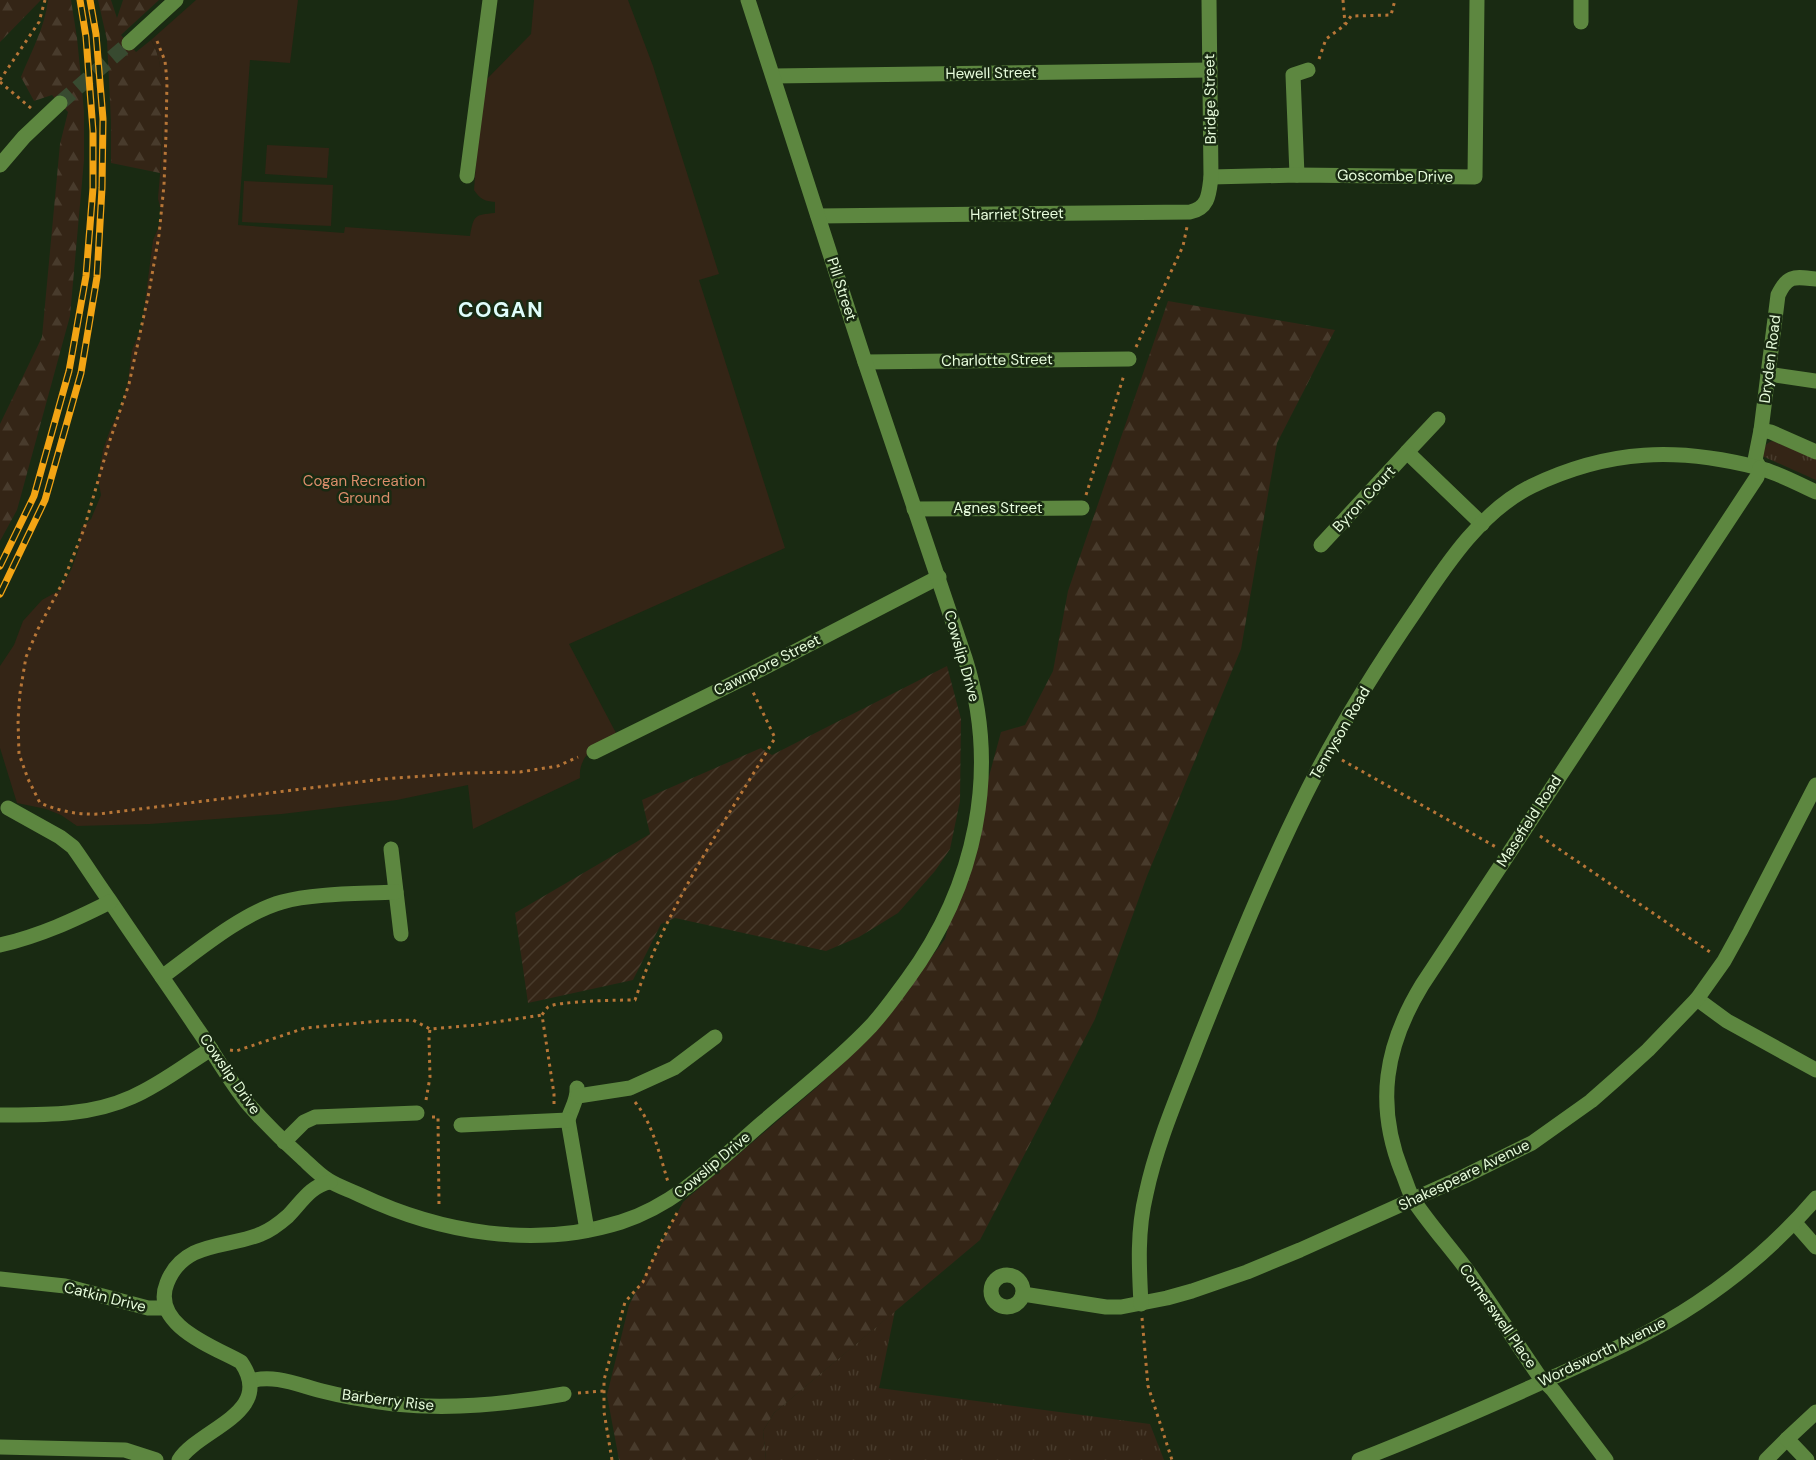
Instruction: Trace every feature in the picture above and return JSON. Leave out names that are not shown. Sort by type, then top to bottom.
[{"type":"street","points":[[129,43],[176,0]]},
{"type":"street","points":[[467,176],[490,0]]},
{"type":"street","name":"Pill Street","points":[[748,0],[865,362],[939,577]]},
{"type":"street","name":"Bridge Street","points":[[1209,0],[1211,177],[1209,197]]},
{"type":"street","name":"Goscombe Drive","points":[[1211,177],[1297,175],[1475,177],[1477,0]]},
{"type":"street","points":[[1581,0],[1581,22]]},
{"type":"street","name":"Hewell Street","points":[[772,76],[1210,70]]},
{"type":"street","points":[[1297,175],[1293,75],[1308,70]]},
{"type":"street","points":[[0,165],[24,137],[60,103]]},
{"type":"street","name":"Harriet Street","points":[[818,216],[1190,212],[1204,205],[1209,197]]},
{"type":"street","name":"Dryden Road","points":[[1760,468],[1755,460],[1761,430],[1778,295],[1784,282],[1795,277],[1816,279]]},
{"type":"street","name":"Charlotte Street","points":[[865,362],[1129,359]]},
{"type":"street","points":[[1768,374],[1816,381]]},
{"type":"street","name":"Byron Court","points":[[1321,545],[1438,419]]},
{"type":"street","points":[[1761,430],[1771,432],[1816,452]]},
{"type":"street","points":[[1407,452],[1482,524]]},
{"type":"street","name":"Tennyson Road","points":[[1141,1304],[1140,1224],[1152,1167],[1209,1015],[1257,902],[1328,752],[1393,643],[1448,565],[1482,524],[1503,505],[1530,487],[1584,466],[1618,458],[1669,454],[1692,456],[1760,468],[1816,492]]},
{"type":"street","name":"Masefield Road","points":[[1413,1199],[1398,1161],[1390,1134],[1386,1108],[1391,1057],[1407,1011],[1508,853],[1757,477],[1760,468]]},
{"type":"street","name":"Agnes Street","points":[[914,508],[1082,508]]},
{"type":"street","name":"Cawnpore Street","points":[[594,752],[746,677],[939,577]]},
{"type":"street","name":"Cowslip Drive","points":[[8,808],[60,837],[73,847],[247,1102],[284,1142],[330,1182],[404,1214],[475,1231],[506,1234],[556,1234],[613,1224],[636,1216],[673,1198],[811,1081],[872,1025],[915,969],[930,945],[958,888],[974,836],[981,792],[981,737],[974,688],[939,577]]},
{"type":"street","name":"Shakespeare Avenue","points":[[1023,1294],[1121,1307],[1192,1291],[1247,1272],[1309,1246],[1532,1143],[1591,1101],[1698,999],[1724,961],[1816,785]]},
{"type":"street","points":[[391,849],[401,934]]},
{"type":"street","points":[[162,977],[224,932],[264,908],[303,898],[396,892]]},
{"type":"street","points":[[0,945],[48,931],[110,902]]},
{"type":"street","points":[[1698,999],[1727,1021],[1816,1070]]},
{"type":"street","points":[[460,1125],[560,1121],[572,1107],[577,1092],[630,1088],[674,1068],[715,1037]]},
{"type":"street","points":[[0,1115],[80,1113],[110,1105],[142,1092],[212,1049]]},
{"type":"street","points":[[284,1142],[297,1128],[315,1117],[420,1112]]},
{"type":"street","points":[[560,1121],[587,1230]]},
{"type":"street","points":[[166,1308],[164,1297],[166,1286],[171,1273],[181,1262],[195,1253],[259,1235],[273,1228],[288,1216],[307,1194],[324,1183],[330,1182]]},
{"type":"street","name":"Wordsworth Avenue","points":[[1359,1460],[1492,1406],[1628,1342],[1695,1304],[1761,1255],[1795,1223],[1816,1198]]},
{"type":"street","name":"Cornerswell Place","points":[[1413,1199],[1467,1270],[1539,1376],[1606,1460]]},
{"type":"street","points":[[1795,1223],[1816,1247]]},
{"type":"street","name":"Catkin Drive","points":[[0,1279],[65,1286],[148,1308],[166,1308],[173,1320],[184,1331],[241,1362],[247,1370],[250,1381]]},
{"type":"street","name":"Barberry Rise","points":[[250,1381],[271,1378],[322,1391],[391,1404],[417,1406],[482,1406],[564,1394]]},
{"type":"street","points":[[179,1460],[188,1449],[241,1410],[249,1394],[250,1381]]},
{"type":"street","points":[[1766,1460],[1816,1412]]},
{"type":"street","points":[[1787,1439],[1807,1460]]},
{"type":"street","points":[[0,1447],[125,1450],[156,1460]]},
{"type":"path","points":[[43,118],[0,81],[39,22],[45,0]]},
{"type":"path","points":[[1343,0],[1345,26]]},
{"type":"path","points":[[1308,70],[1320,58],[1326,39],[1345,26],[1351,16],[1392,15],[1395,0]]},
{"type":"path","points":[[148,26],[165,61],[167,81],[164,185],[159,235],[129,384],[84,529],[63,582],[26,657],[18,720],[19,754],[40,803],[82,815],[99,814],[383,779],[540,770],[594,752]]},
{"type":"path","points":[[212,1049],[236,1051],[305,1028],[412,1020],[430,1029],[542,1015],[549,1006],[556,1004],[599,1000],[635,1000],[668,919],[775,738],[746,677]]},
{"type":"path","points":[[1328,752],[1508,853]]},
{"type":"path","points":[[1526,826],[1724,961]]},
{"type":"path","points":[[542,1015],[560,1121]]},
{"type":"path","points":[[430,1029],[430,1077],[420,1112],[425,1116],[438,1117],[439,1224]]},
{"type":"path","points":[[612,1460],[604,1412],[604,1380],[625,1302],[643,1282],[678,1212],[655,1141],[642,1110],[624,1089]]},
{"type":"path","points":[[1141,1304],[1148,1386],[1172,1460]]},
{"type":"path","points":[[564,1394],[604,1391]]},
{"type":"green space","points":[[0,0],[41,0],[0,42]]},
{"type":"green space","points":[[48,0],[71,0],[84,112],[84,160],[70,316],[17,510],[0,541],[0,424],[42,337],[60,144],[68,112],[52,95],[34,101],[21,77],[41,30]]},
{"type":"green space","points":[[98,0],[111,0],[117,18],[123,0],[159,0],[121,35],[136,52],[151,40],[157,53],[163,86],[160,173],[111,163],[107,40]]},
{"type":"green space","name":"Cogan Recreation Ground","points":[[196,0],[298,0],[290,63],[250,60],[238,225],[344,233],[345,227],[470,236],[476,217],[495,213],[495,202],[483,199],[474,190],[482,84],[531,34],[534,0],[628,0],[653,66],[719,274],[699,280],[785,548],[569,644],[616,733],[602,741],[586,756],[580,770],[580,778],[473,829],[468,785],[397,800],[282,814],[150,824],[77,826],[61,815],[46,809],[17,803],[0,748],[0,666],[14,645],[23,621],[42,600],[60,590],[78,551],[81,528],[91,519],[101,495],[98,479],[103,450],[122,405],[132,350],[142,326],[153,240],[160,220],[158,199],[163,93],[157,54],[151,40]]},
{"type":"green space","points":[[267,145],[329,148],[327,178],[265,174]]},
{"type":"green space","points":[[244,181],[333,185],[331,226],[242,222]]},
{"type":"green space","points":[[1168,301],[1335,330],[1277,443],[1241,649],[1147,876],[1095,1019],[980,1240],[774,1413],[763,1431],[766,1460],[619,1460],[607,1395],[629,1305],[683,1202],[816,1088],[873,1034],[945,939],[1001,732],[1025,725],[1053,671],[1068,591]]},
{"type":"green space","points":[[1773,441],[1816,459],[1816,480],[1762,456],[1765,446]]},
{"type":"green space","points":[[947,666],[961,719],[960,801],[950,849],[935,871],[898,913],[859,937],[826,951],[675,918],[661,924],[633,980],[528,1003],[515,913],[650,834],[642,800],[761,748],[772,755]]},
{"type":"green space","points":[[895,1311],[879,1388],[1150,1424],[1164,1460],[766,1460],[763,1431],[774,1413]]},
{"type":"tunnel","points":[[60,103],[129,43]]},
{"type":"railway","points":[[0,566],[34,496],[69,371],[86,276],[93,188],[93,131],[86,37],[80,0]]},
{"type":"railway","points":[[0,594],[45,500],[81,373],[97,277],[103,119],[96,34],[90,0]]},
{"type":"district","name":"COGAN","points":[[501,310]]}]
